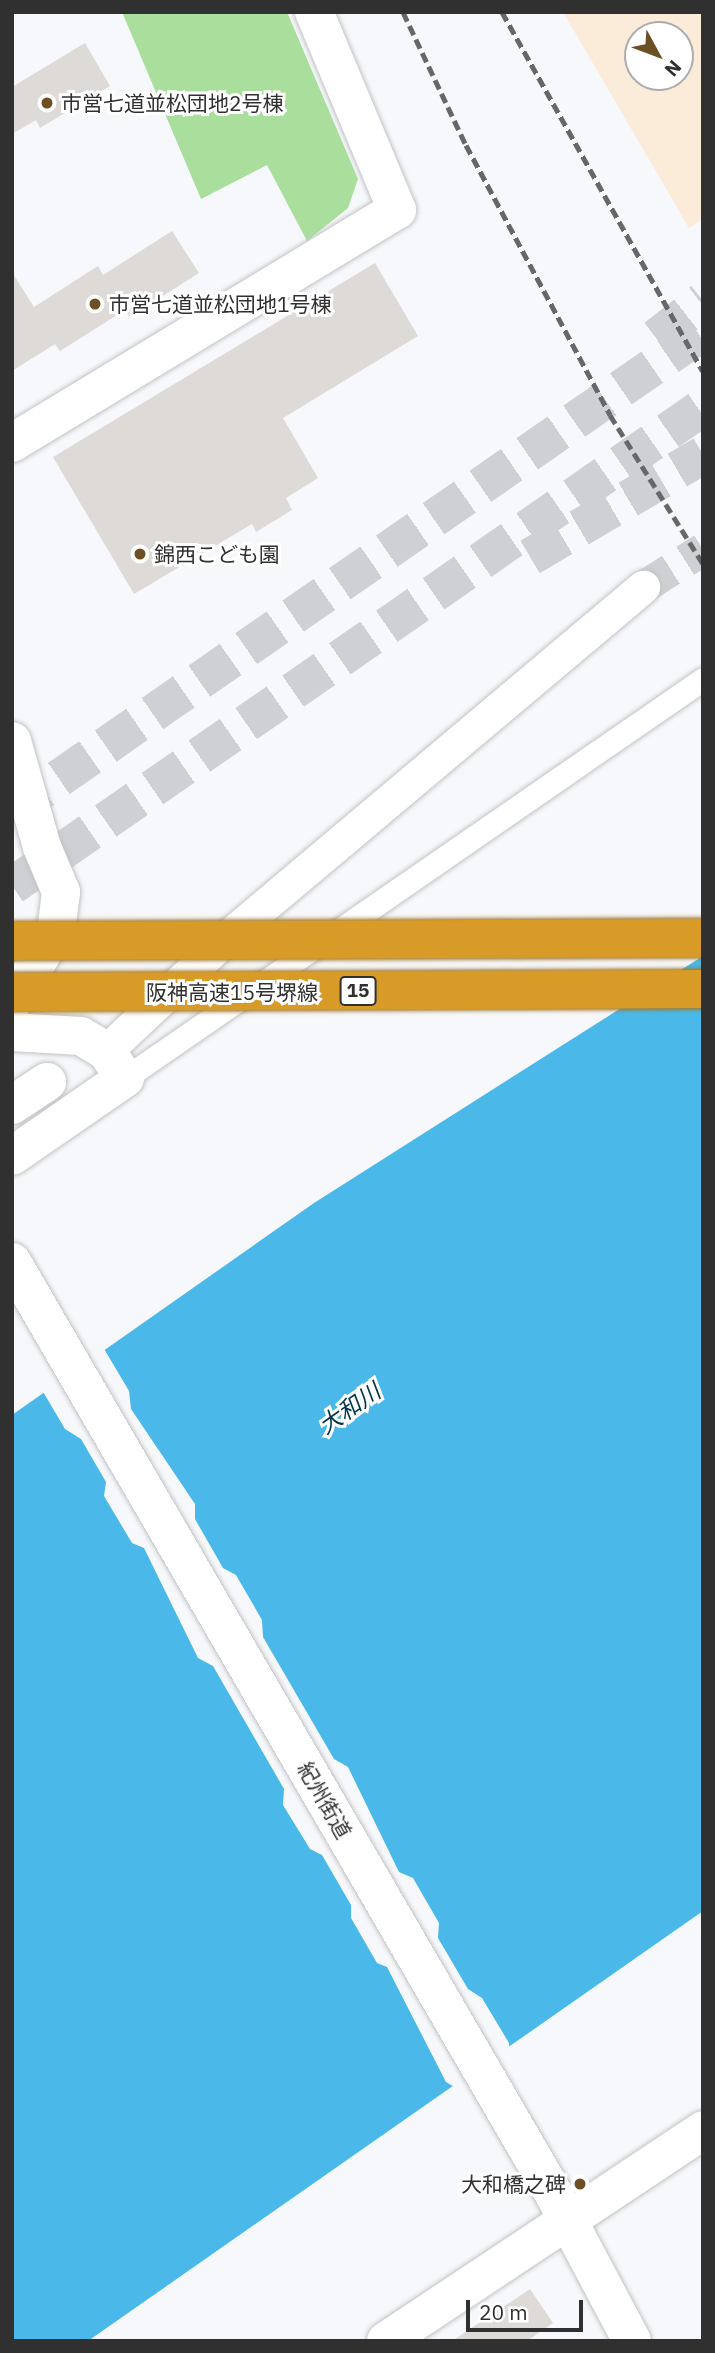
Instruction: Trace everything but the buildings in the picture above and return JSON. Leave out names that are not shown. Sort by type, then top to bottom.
[{"type":"highway","points":[[12,941],[703,938]]},
{"type":"highway","name":"阪神高速15号堺線","points":[[12,992],[703,989]]},
{"type":"street","points":[[12,443],[397,210],[314,12]]},
{"type":"street","points":[[12,1156],[116,1064],[227,937],[643,587]]},
{"type":"street","points":[[12,741],[41,847],[61,892],[56,931],[12,1003]]},
{"type":"street","points":[[12,932],[227,937]]},
{"type":"street","points":[[12,1032],[81,1036],[116,1064]]},
{"type":"street","points":[[12,1105],[47,1082]]},
{"type":"street","name":"紀州街道","points":[[12,1262],[561,2207],[632,2341]]},
{"type":"street","points":[[386,2341],[561,2207],[703,2130]]},
{"type":"lane","points":[[116,1064],[703,679]]},
{"type":"shaded area","points":[[563,12],[703,12],[703,219],[689,228]]},
{"type":"green space","points":[[122,12],[287,12],[358,179],[348,208],[307,241],[267,165],[201,199]]},
{"type":"water","name":"大和川","points":[[703,956],[703,1911],[88,2341],[12,2341],[12,1415],[314,1203]]},
{"type":"pier","points":[[103,1347],[129,1391],[131,1409],[195,1504],[195,1519],[223,1568],[236,1575],[262,1620],[263,1637],[334,1759],[348,1767],[399,1872],[413,1878],[439,1923],[438,1938],[468,1989],[482,1998],[509,2043],[509,2051],[456,2088],[446,2082],[387,1967],[377,1963],[351,1918],[351,1905],[322,1855],[310,1849],[283,1805],[284,1789],[213,1666],[198,1658],[144,1548],[132,1543],[104,1496],[106,1482],[81,1439],[65,1429],[42,1390]]},
{"type":"tunnel","points":[[656,338],[703,301]]},
{"type":"tunnel","points":[[12,811],[703,332]]},
{"type":"tunnel","points":[[12,886],[703,407]]},
{"type":"tunnel","points":[[530,557],[703,455]]},
{"type":"tunnel","points":[[643,587],[703,549]]},
{"type":"railway","points":[[403,12],[466,145],[610,415],[703,564]]},
{"type":"railway","points":[[502,12],[703,371]]},
{"type":"place","name":"市営七道並松団地2号棟","points":[[47,103]]},
{"type":"place","name":"市営七道並松団地1号棟","points":[[95,304]]},
{"type":"place","name":"錦西こども園","points":[[140,554]]},
{"type":"place","name":"大和橋之碑","points":[[580,2184]]}]
